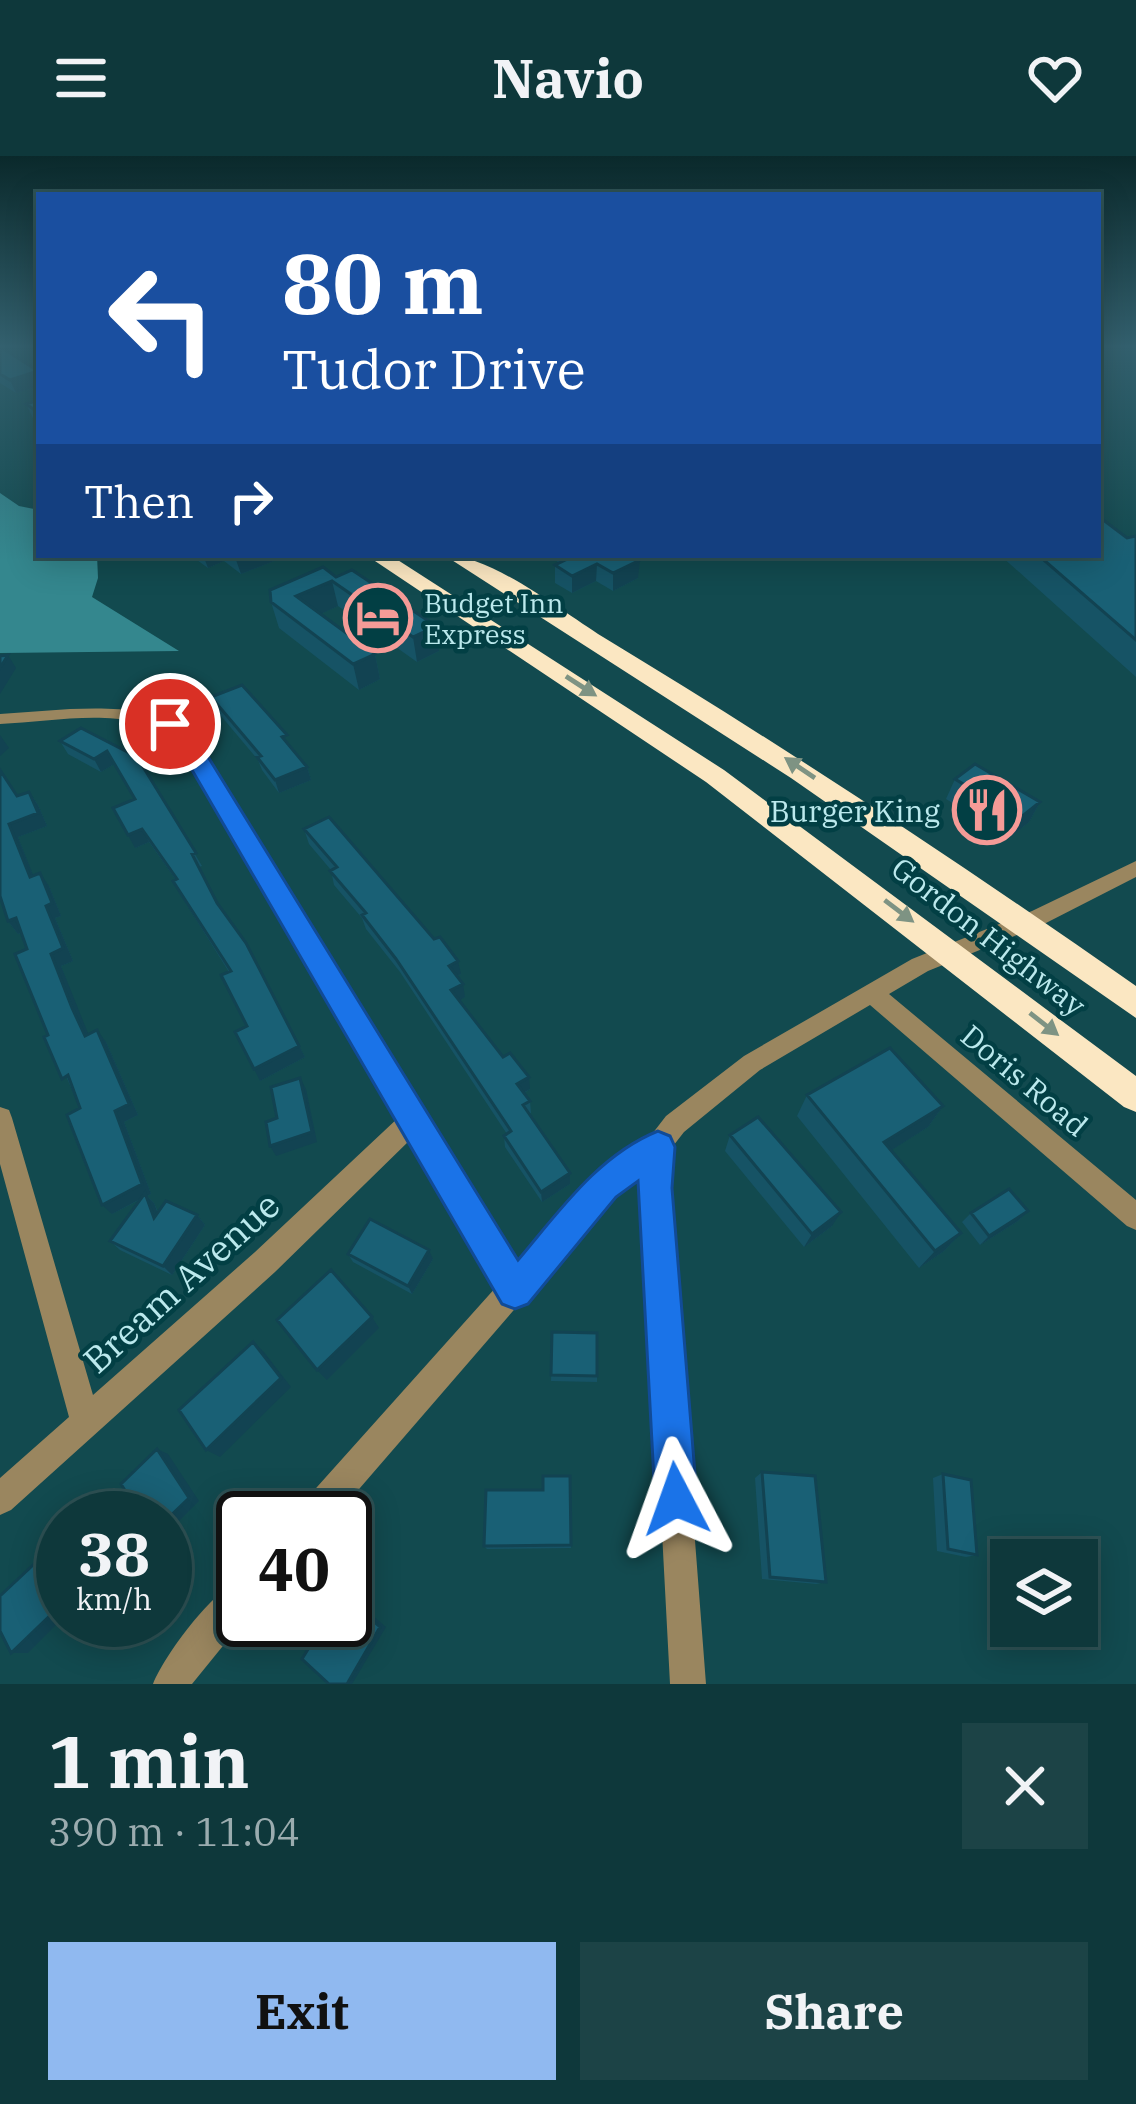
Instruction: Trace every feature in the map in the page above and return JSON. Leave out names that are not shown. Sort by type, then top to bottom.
[{"type":"highway","name":"Gordon Highway","points":[[381,558],[649,730],[952,952],[1136,1096]]},
{"type":"highway","name":"Gordon Highway","points":[[459,558],[728,720],[1136,1004]]},
{"type":"street","points":[[0,719],[153,718],[183,734],[515,1291]]},
{"type":"street","points":[[336,1491],[604,1186],[658,1147],[712,1090],[871,993],[1136,868]]},
{"type":"street","name":"Doris Road","points":[[871,993],[1136,1217]]},
{"type":"street","points":[[0,1118],[85,1420]]},
{"type":"street","name":"Bream Avenue","points":[[0,1499],[265,1262],[412,1121]]},
{"type":"street","points":[[658,1147],[655,1188],[688,1684]]},
{"type":"street","points":[[172,1684],[216,1625]]},
{"type":"shaded area","points":[[0,493],[19,506],[36,509],[36,558],[97,558],[92,597],[179,651],[0,653]]},
{"type":"building","points":[[1101,518],[1127,538],[1136,536],[1136,640],[1041,558],[1101,558]]},
{"type":"building","points":[[570,558],[640,560],[613,573],[597,564],[572,576],[555,565]]},
{"type":"building","points":[[323,567],[336,577],[352,570],[436,626],[413,637],[332,581],[296,596],[375,654],[353,664],[271,602],[270,590]]},
{"type":"building","points":[[242,685],[287,735],[282,737],[307,767],[275,780],[211,697]]},
{"type":"building","points":[[81,728],[137,757],[196,853],[192,854],[217,903],[246,943],[299,1046],[254,1069],[235,1032],[247,1026],[221,975],[231,971],[142,829],[128,835],[113,808],[135,799],[107,751],[94,759],[60,741]]},
{"type":"building","points":[[975,764],[1040,802],[1020,818],[955,779]]},
{"type":"building","points":[[0,770],[17,796],[29,792],[38,813],[9,824],[30,877],[40,873],[52,903],[46,906],[63,948],[51,954],[72,1008],[85,1036],[97,1030],[129,1104],[115,1111],[142,1184],[102,1205],[67,1115],[80,1108],[68,1075],[62,1079],[44,1037],[48,1035],[15,954],[27,949],[16,918],[8,921],[0,896]]},
{"type":"building","points":[[329,817],[434,939],[440,937],[458,961],[449,966],[463,984],[451,990],[503,1057],[510,1053],[529,1077],[517,1084],[530,1101],[523,1105],[570,1173],[541,1192],[504,1136],[511,1131],[362,915],[366,913],[330,871],[337,867],[304,829]]},
{"type":"building","points":[[890,1048],[943,1106],[884,1142],[961,1233],[935,1251],[807,1095]]},
{"type":"building","points":[[300,1078],[312,1132],[270,1146],[266,1122],[277,1118],[271,1087]]},
{"type":"building","points":[[758,1117],[841,1212],[812,1234],[730,1135]]},
{"type":"building","points":[[1009,1189],[1028,1211],[989,1236],[971,1213]]},
{"type":"building","points":[[145,1193],[154,1218],[166,1201],[197,1215],[163,1266],[110,1241]]},
{"type":"building","points":[[370,1219],[429,1250],[408,1286],[348,1254]]},
{"type":"building","points":[[331,1270],[372,1317],[317,1370],[277,1320]]},
{"type":"building","points":[[552,1332],[597,1333],[597,1376],[551,1375]]},
{"type":"building","points":[[253,1342],[281,1378],[206,1450],[179,1410]]},
{"type":"building","points":[[157,1449],[184,1491],[125,1491],[121,1484]]},
{"type":"building","points":[[762,1472],[815,1476],[826,1582],[770,1577]]},
{"type":"building","points":[[943,1474],[971,1480],[977,1555],[948,1549]]},
{"type":"building","points":[[543,1476],[570,1476],[571,1545],[484,1546],[486,1490],[543,1490]]},
{"type":"building","points":[[36,1562],[36,1629],[11,1653],[0,1631],[0,1596]]},
{"type":"building","points":[[309,1647],[368,1647],[347,1684],[329,1684],[302,1659]]},
{"type":"place","name":"Budget Inn Express","points":[[378,618]]},
{"type":"place","name":"Burger King","points":[[987,810]]},
{"type":"route","points":[[170,724],[183,734],[515,1291],[604,1186],[658,1147],[655,1188],[676,1499]]}]
